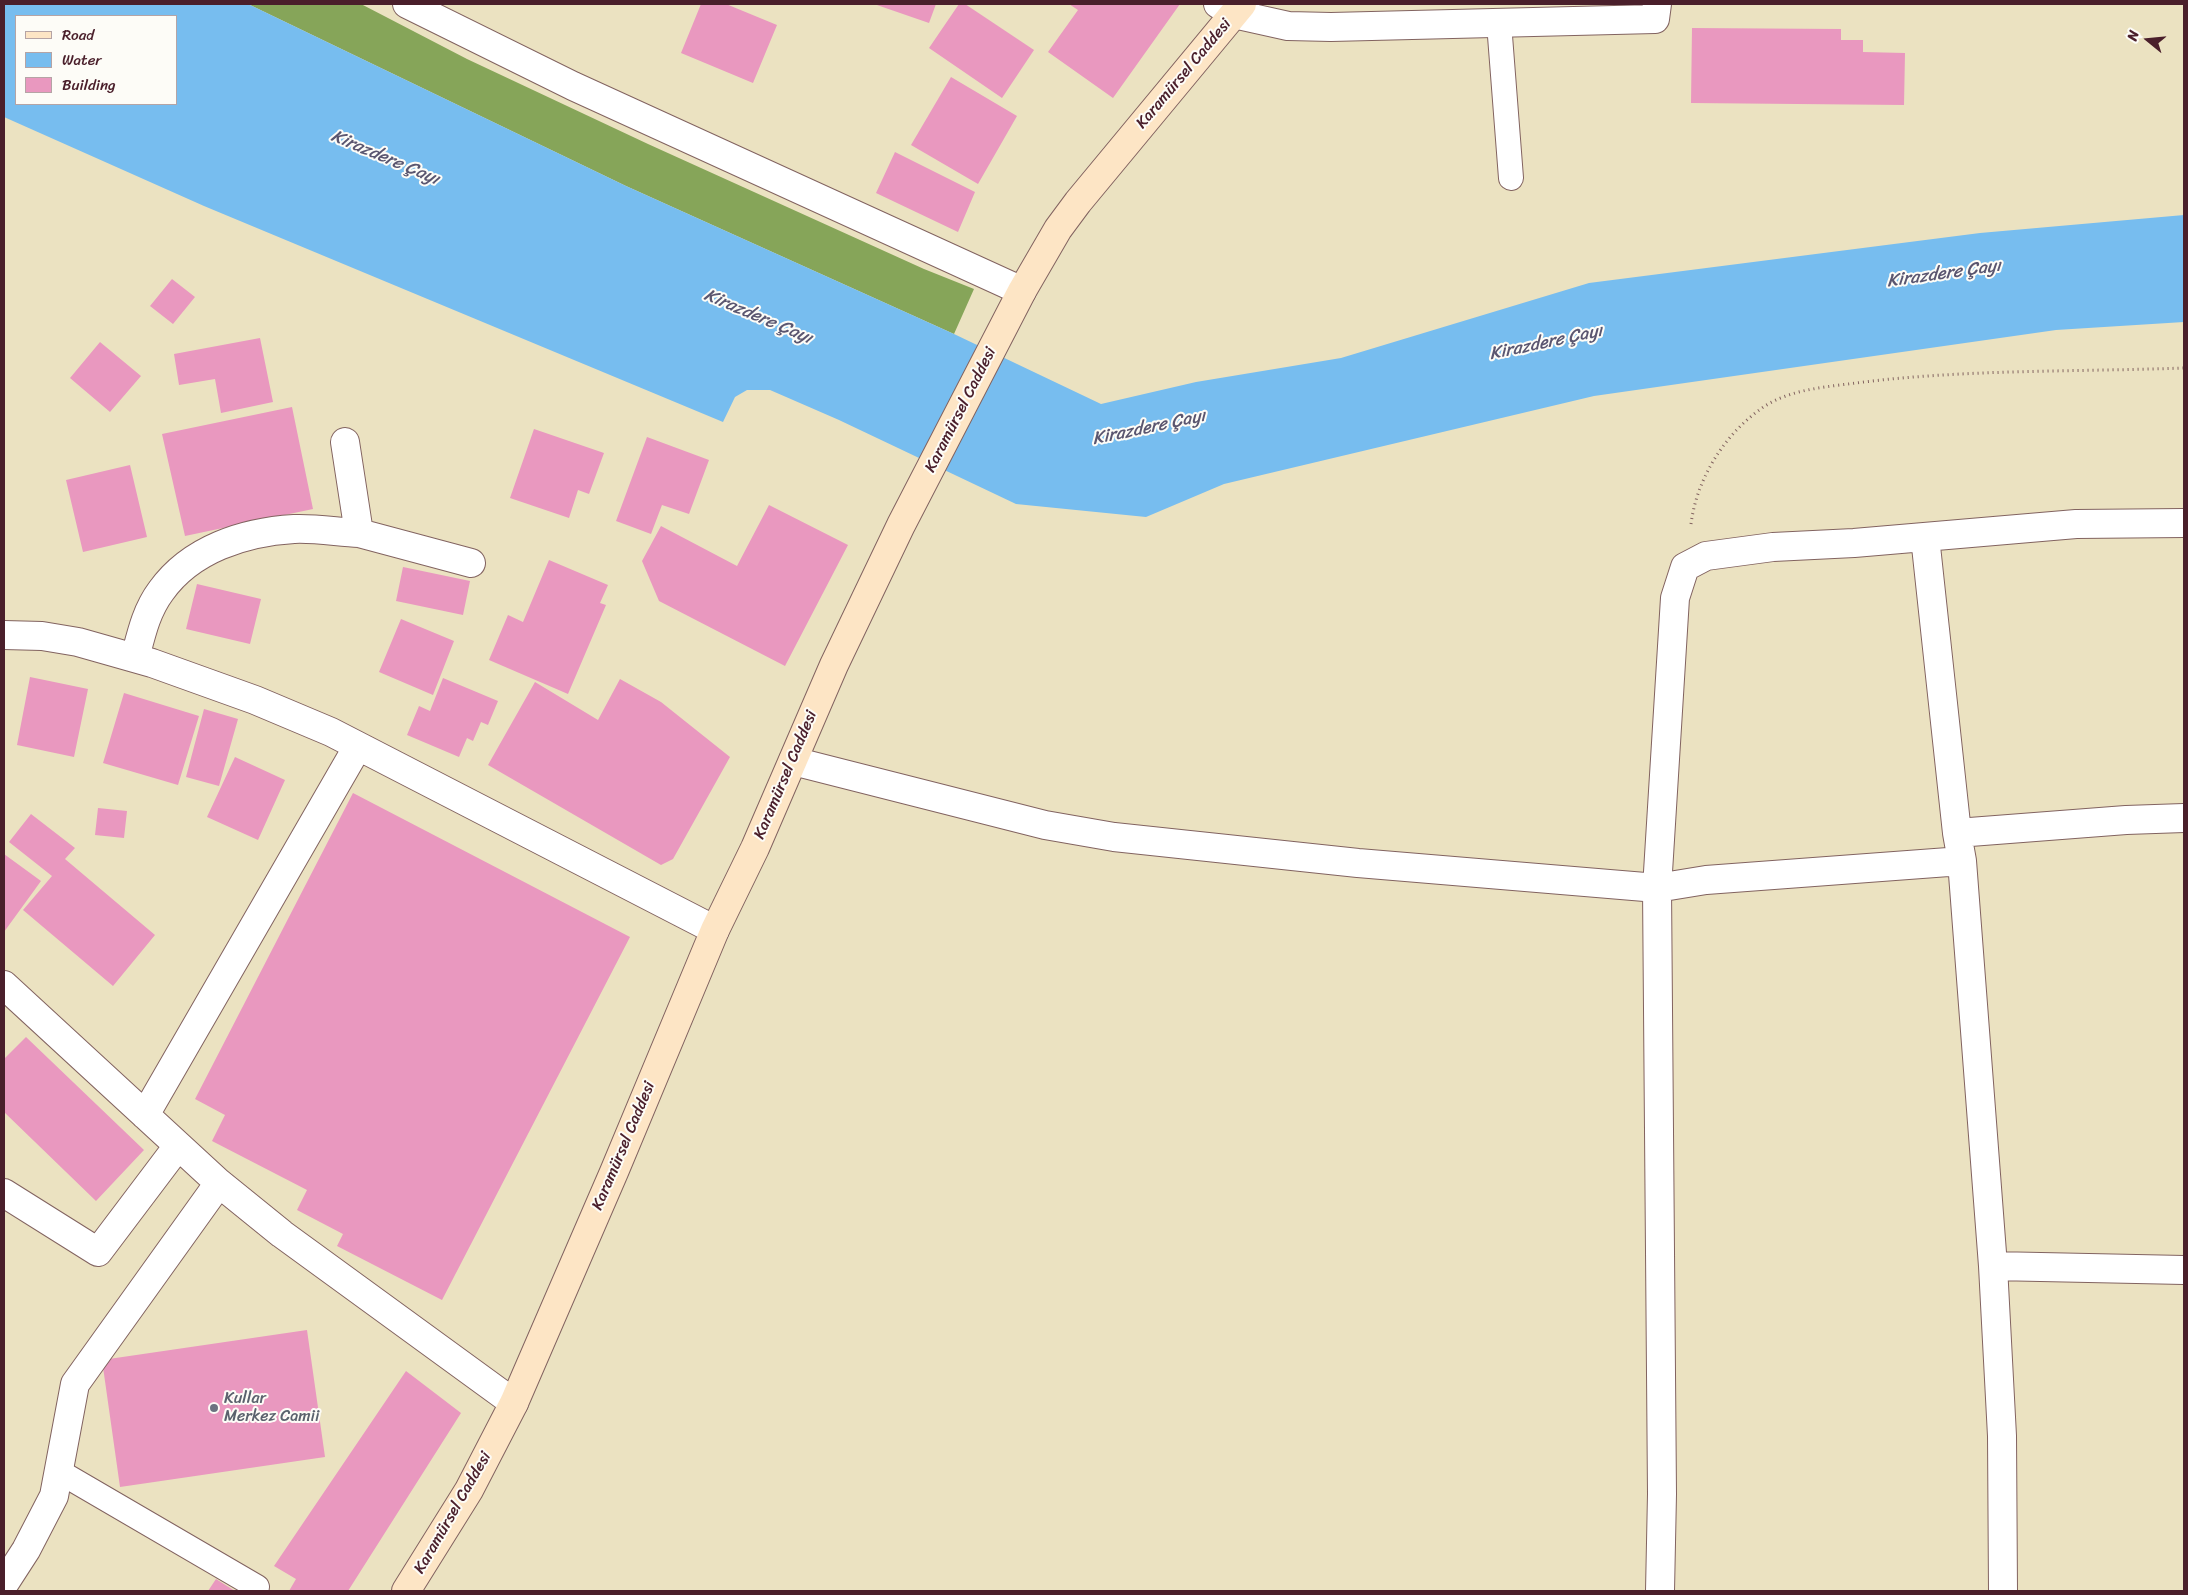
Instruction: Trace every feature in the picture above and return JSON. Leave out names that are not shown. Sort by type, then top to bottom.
[{"type":"main road","name":"Karamürsel Caddesi","points":[[406,1591],[469,1490],[514,1402],[614,1172],[715,930],[755,848],[834,665],[901,525],[1022,291],[1058,230],[1078,202],[1232,7]]},
{"type":"street","points":[[407,4],[573,86],[1022,291]]},
{"type":"street","points":[[1232,7],[1288,26],[1331,27],[1654,19],[1658,4]]},
{"type":"street","points":[[345,442],[359,534]]},
{"type":"street","points":[[1660,1591],[1662,1475],[1657,888],[1675,598],[1685,567],[1706,556],[1773,547],[1925,537],[2076,524],[2184,523]]},
{"type":"street","points":[[135,658],[146,620],[160,591],[180,569],[207,550],[252,534],[296,529],[359,534],[471,563]]},
{"type":"street","points":[[1925,537],[1962,861],[1993,1266],[2002,1436],[2003,1591]]},
{"type":"street","points":[[4,635],[42,636],[78,642],[135,658],[255,700],[331,732],[715,930]]},
{"type":"street","points":[[145,1115],[358,746]]},
{"type":"street","points":[[792,761],[1045,825],[1114,838],[1358,863],[1657,888],[1706,880],[1962,861]]},
{"type":"street","points":[[1958,833],[2126,820],[2184,818]]},
{"type":"street","points":[[4,985],[219,1183],[282,1234],[514,1402]]},
{"type":"street","points":[[4,1193],[98,1252],[178,1146]]},
{"type":"street","points":[[4,1584],[26,1550],[54,1496],[75,1384],[219,1183]]},
{"type":"street","points":[[1993,1266],[2184,1270]]},
{"type":"lane","points":[[1499,23],[1511,178]]},
{"type":"lane","points":[[58,1471],[257,1587]]},
{"type":"path","points":[[1685,567],[1693,506],[1710,467],[1737,429],[1766,405],[1803,390],[1907,377],[2184,368]]},
{"type":"green space","points":[[248,4],[361,4],[467,59],[648,144],[924,269],[974,289],[954,334],[626,186]]},
{"type":"water","name":"Kirazdere Çayı","points":[[4,4],[248,4],[626,186],[954,334],[1101,404],[1196,382],[1341,358],[1589,283],[1980,233],[2184,215],[2184,322],[2056,330],[1594,396],[1224,484],[1146,517],[1016,504],[839,420],[770,390],[747,390],[735,397],[723,422],[204,206],[4,117]]},
{"type":"building","points":[[701,4],[726,4],[777,25],[753,83],[681,53]]},
{"type":"building","points":[[874,4],[936,4],[929,23]]},
{"type":"building","points":[[959,4],[965,4],[1034,50],[1002,98],[929,48]]},
{"type":"building","points":[[1069,4],[1180,4],[1113,98],[1048,52],[1078,10]]},
{"type":"building","points":[[1692,28],[1841,29],[1841,40],[1863,40],[1863,52],[1905,53],[1904,105],[1691,103]]},
{"type":"building","points":[[951,77],[1017,116],[978,184],[911,145]]},
{"type":"building","points":[[895,152],[975,192],[958,232],[876,193]]},
{"type":"building","points":[[172,279],[195,297],[173,324],[150,306]]},
{"type":"building","points":[[260,338],[273,402],[221,413],[215,379],[179,385],[174,354]]},
{"type":"building","points":[[100,342],[141,376],[110,412],[70,378]]},
{"type":"building","points":[[292,407],[313,509],[185,536],[162,434]]},
{"type":"building","points":[[534,429],[604,453],[589,494],[578,490],[569,518],[510,498]]},
{"type":"building","points":[[647,437],[709,460],[689,514],[662,505],[651,534],[616,521]]},
{"type":"building","points":[[130,465],[147,537],[83,552],[66,480]]},
{"type":"building","points":[[769,505],[848,545],[785,666],[659,601],[642,561],[661,526],[737,566]]},
{"type":"building","points":[[549,560],[608,585],[600,603],[606,605],[568,694],[489,660],[508,615],[523,622]]},
{"type":"building","points":[[403,567],[470,581],[463,615],[396,601]]},
{"type":"building","points":[[197,584],[261,599],[250,644],[186,629]]},
{"type":"building","points":[[401,619],[454,641],[433,695],[379,672]]},
{"type":"building","points":[[30,677],[88,689],[74,757],[17,745]]},
{"type":"building","points":[[443,678],[498,701],[488,725],[481,722],[473,741],[467,738],[459,757],[407,735],[419,706],[430,711]]},
{"type":"building","points":[[620,679],[661,702],[730,757],[673,859],[661,865],[488,765],[535,682],[598,720]]},
{"type":"building","points":[[124,693],[199,716],[178,785],[103,763]]},
{"type":"building","points":[[204,709],[238,719],[219,786],[186,777]]},
{"type":"building","points":[[235,757],[285,780],[258,840],[207,817]]},
{"type":"building","points":[[353,793],[630,937],[442,1300],[337,1246],[343,1234],[297,1210],[307,1190],[212,1141],[225,1115],[195,1099]]},
{"type":"building","points":[[98,808],[127,811],[124,838],[95,835]]},
{"type":"building","points":[[31,814],[75,848],[65,859],[155,935],[113,986],[23,910],[52,876],[9,842]]},
{"type":"building","points":[[4,854],[41,881],[4,932]]},
{"type":"building","points":[[26,1037],[144,1150],[96,1201],[4,1112],[4,1059]]},
{"type":"building","name":"Kullar Merkez Camii","points":[[307,1330],[325,1457],[120,1487],[102,1360]]},
{"type":"building","points":[[406,1371],[461,1413],[348,1591],[289,1591],[296,1579],[274,1566]]},
{"type":"building","points":[[216,1579],[235,1591],[208,1591]]},
{"type":"place","name":"Kullar Merkez Camii","points":[[214,1408]]}]
